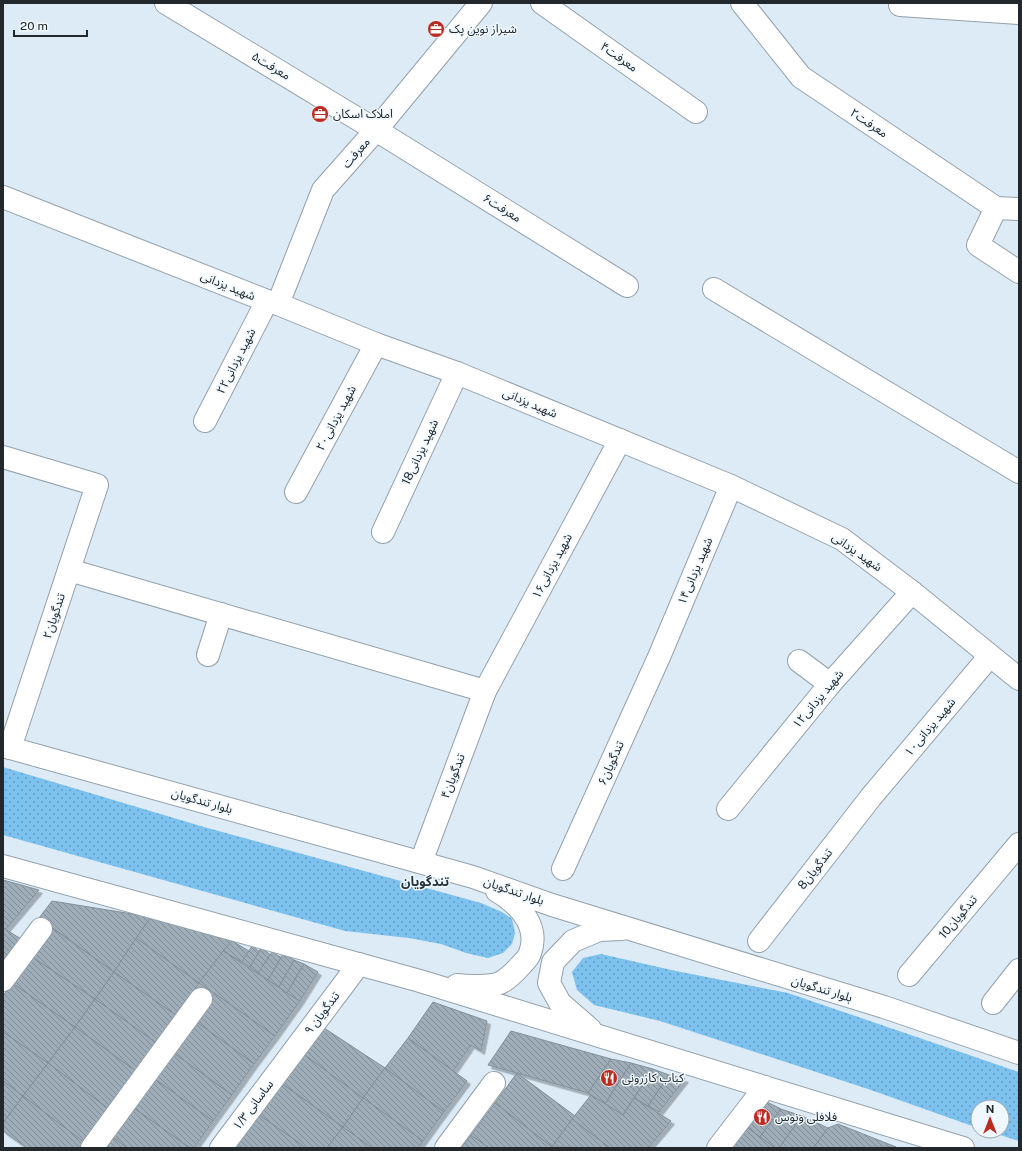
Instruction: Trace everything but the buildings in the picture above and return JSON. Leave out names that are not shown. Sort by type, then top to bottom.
[{"type":"street","name":"معرفت۵","points":[[166,3],[376,130]]},
{"type":"street","name":"معرفت","points":[[273,302],[323,190],[376,130],[481,3]]},
{"type":"street","name":"معرفت۴","points":[[542,3],[696,112]]},
{"type":"street","name":"معرفت۲","points":[[742,3],[801,77],[996,208]]},
{"type":"street","points":[[901,3],[900,5],[1019,13]]},
{"type":"street","name":"معرفت۶","points":[[376,130],[627,286]]},
{"type":"street","name":"شهید یزدانی","points":[[3,197],[273,302],[376,344],[458,373],[732,486],[842,539],[912,592],[989,657],[1019,679]]},
{"type":"street","points":[[1019,209],[996,208],[978,245],[1019,272]]},
{"type":"street","points":[[714,289],[1019,472]]},
{"type":"street","name":"شهید یزدانی۲۲","points":[[205,421],[273,302]]},
{"type":"street","name":"شهید یزدانی۲۰","points":[[296,492],[376,344]]},
{"type":"street","name":"شهید یزدانی18","points":[[383,532],[458,373]]},
{"type":"street","name":"شهید یزدانی۱۶","points":[[484,691],[620,440]]},
{"type":"street","name":"تندگویان۲","points":[[3,459],[97,484],[69,570],[7,747]]},
{"type":"street","name":"شهید یزدانی۱۴","points":[[660,657],[732,486]]},
{"type":"street","points":[[69,570],[484,691]]},
{"type":"street","name":"شهید یزدانی۱۲","points":[[728,808],[830,684],[912,592]]},
{"type":"street","points":[[208,655],[221,614]]},
{"type":"street","name":"۶تندگویان","points":[[563,869],[660,657]]},
{"type":"street","name":"شهید یزدانی۱۰","points":[[871,797],[989,657]]},
{"type":"street","points":[[799,661],[830,684]]},
{"type":"street","name":"تندگویان۴","points":[[421,862],[484,691]]},
{"type":"street","name":"بلوار تندگویان","points":[[7,747],[473,877],[552,905],[884,1007],[1019,1053]]},
{"type":"street","name":"8تندگویان","points":[[759,941],[871,797]]},
{"type":"street","name":"10تندگویان","points":[[909,974],[1013,852]]},
{"type":"street","points":[[3,866],[420,981],[765,1087],[920,1142],[963,1148]]},
{"type":"street","points":[[420,981],[468,986],[499,984],[515,972],[530,954],[533,931],[525,916],[512,900],[473,877]]},
{"type":"street","points":[[3,980],[41,929]]},
{"type":"street","points":[[598,1035],[560,1004],[550,983],[553,962],[573,941],[599,930],[634,929]]},
{"type":"street","name":"۹ تندگویان","points":[[285,1062],[359,964]]},
{"type":"street","points":[[993,1003],[1019,970]]},
{"type":"street","points":[[92,1148],[201,999]]},
{"type":"street","name":"۱/۳ ساسانی","points":[[221,1148],[285,1062]]},
{"type":"street","points":[[446,1148],[494,1083]]},
{"type":"street","points":[[718,1148],[765,1087]]},
{"type":"shaded area","points":[[3,767],[204,827],[481,903],[502,912],[512,919],[515,933],[512,944],[503,953],[488,958],[466,953],[441,944],[409,938],[345,931],[3,835]]},
{"type":"shaded area","points":[[601,954],[676,971],[788,993],[1019,1072],[1019,1141],[1010,1138],[1010,1099],[970,1099],[970,1125],[868,1089],[660,1021],[594,1005],[577,990],[572,972],[583,958]]},
{"type":"place","name":"شیراز نوین پک","points":[[436,29]]},
{"type":"place","name":"املاک اسکان","points":[[320,114]]},
{"type":"place","name":"کباب کازرونی","points":[[609,1078]]},
{"type":"place","name":"فلافلی ونوس","points":[[762,1117]]},
{"type":"district","name":"تندگویان","points":[[425,881]]}]
